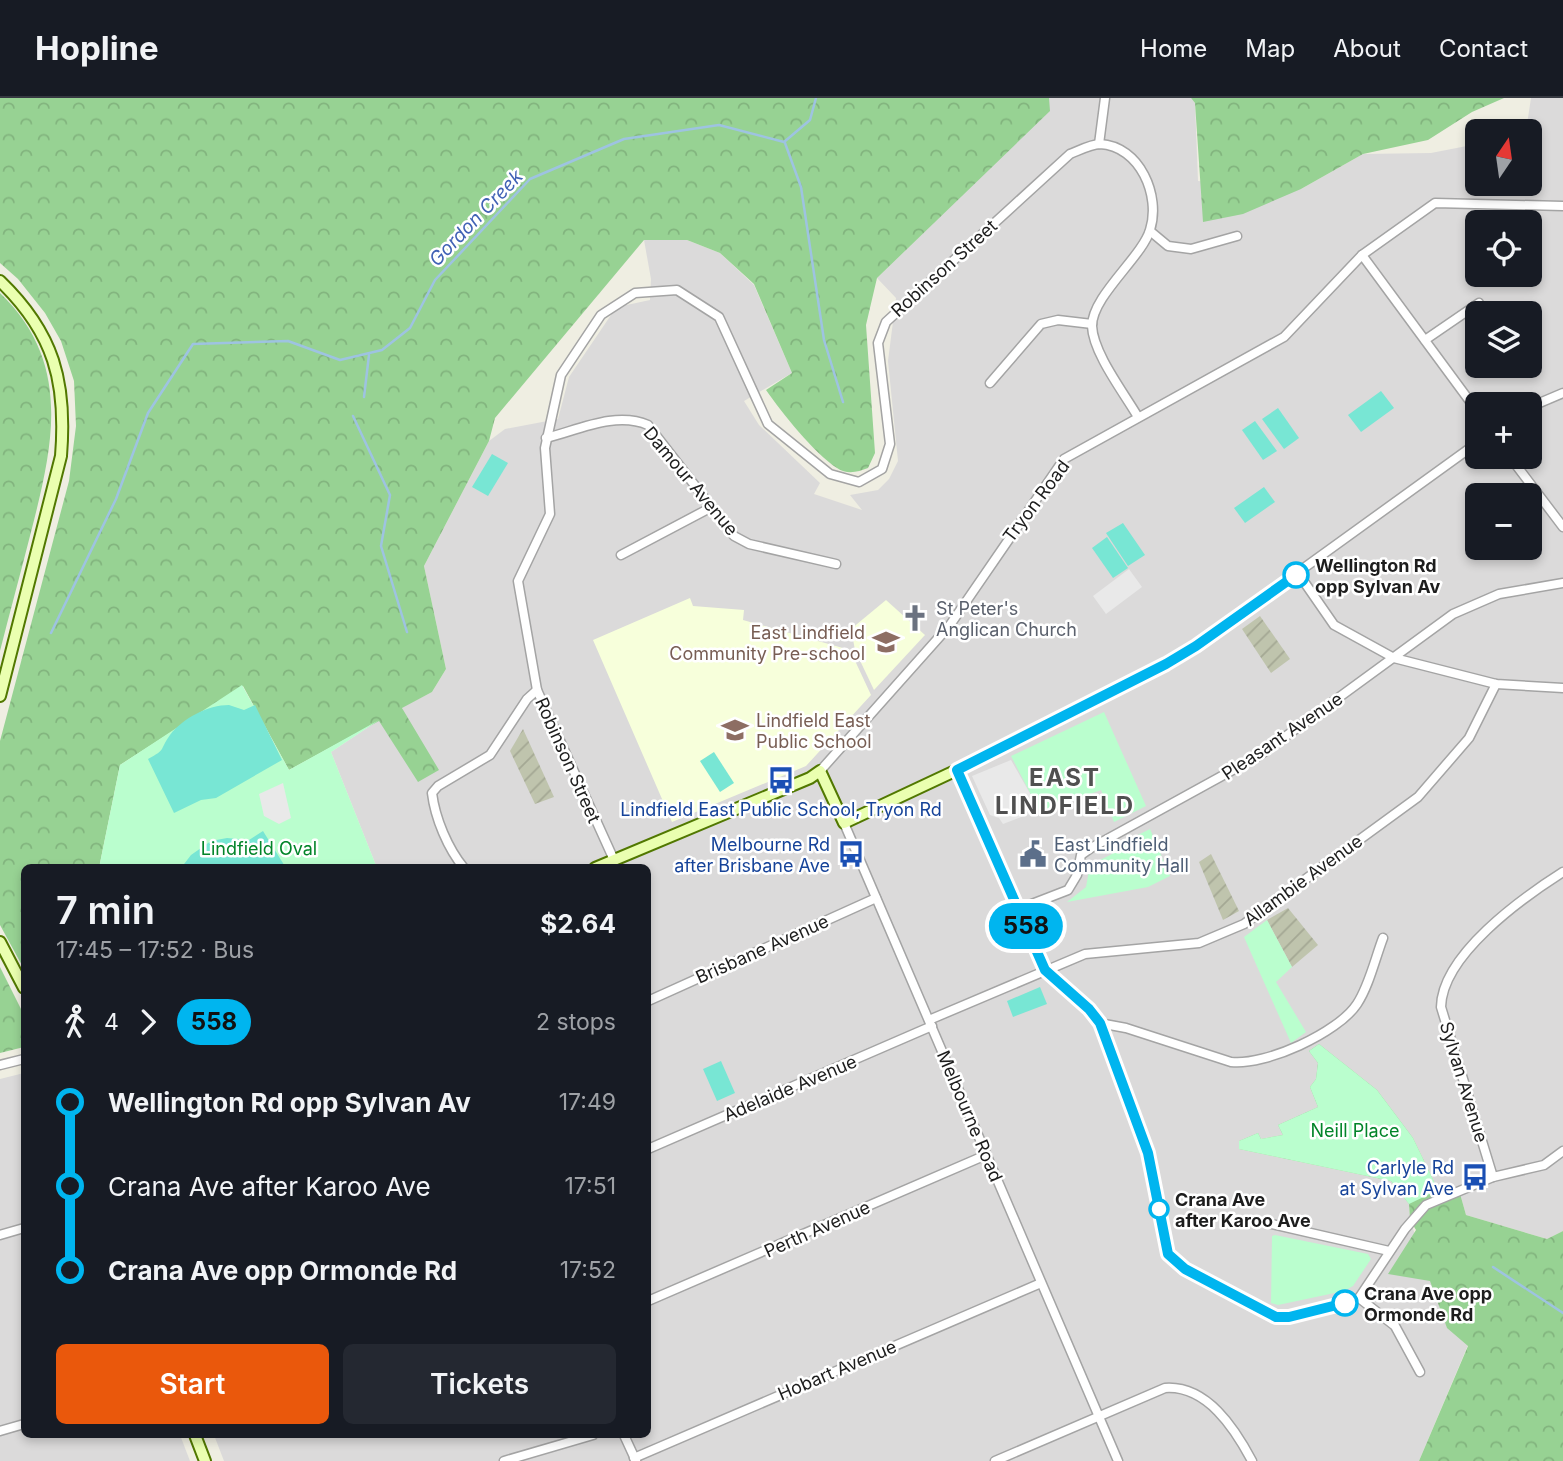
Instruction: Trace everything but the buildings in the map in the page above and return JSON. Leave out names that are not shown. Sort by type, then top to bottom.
[{"type":"main road","points":[[0,281],[38,324],[54,358],[65,416],[61,456],[0,696]]},
{"type":"main road","points":[[844,823],[957,770]]},
{"type":"main road","name":"Melbourne Road","points":[[820,771],[844,823]]},
{"type":"main road","name":"Tryon Road","points":[[604,864],[810,778],[820,771]]},
{"type":"main road","points":[[0,942],[21,982]]},
{"type":"main road","points":[[196,1438],[205,1461]]},
{"type":"street","points":[[1105,98],[1099,144],[1123,151],[1144,171],[1152,196],[1150,231],[1106,294],[1092,324],[1097,345],[1138,417]]},
{"type":"street","name":"Robinson Street","points":[[614,860],[537,690],[518,581],[550,514],[546,438],[561,375],[601,314],[635,293],[677,290],[719,317],[768,424],[830,474],[859,482],[882,469],[890,444],[877,343],[886,323],[1070,154],[1099,144]]},
{"type":"street","name":"Tryon Road","points":[[820,771],[950,625],[1064,459],[1284,337],[1362,254],[1436,203],[1563,206]]},
{"type":"street","points":[[1150,231],[1168,246],[1191,248],[1237,236]]},
{"type":"street","points":[[1362,254],[1465,395]]},
{"type":"street","points":[[1425,340],[1465,313]]},
{"type":"street","points":[[990,383],[1041,324],[1058,320],[1092,324]]},
{"type":"street","points":[[1542,402],[1563,393]]},
{"type":"street","name":"Damour Avenue","points":[[546,438],[622,418],[648,425],[734,536],[749,544],[836,564]]},
{"type":"street","points":[[1465,452],[1186,652],[1084,708],[957,770],[1045,970],[1089,1009],[1100,1023],[1148,1153],[1168,1254],[1185,1269],[1276,1317],[1289,1317],[1354,1300],[1426,1205],[1493,1177],[1544,1165],[1563,1151]]},
{"type":"street","points":[[1519,469],[1563,527]]},
{"type":"street","points":[[621,555],[710,508]]},
{"type":"street","points":[[1298,573],[1334,625],[1394,658],[1496,684],[1563,688]]},
{"type":"street","name":"Pleasant Avenue","points":[[1019,909],[1068,890],[1077,875],[1082,855],[1091,848],[1260,755],[1443,620],[1508,591],[1563,583]]},
{"type":"street","name":"Allambie Avenue","points":[[930,1023],[1045,970],[1100,950],[1199,943],[1244,924],[1418,797],[1469,738],[1496,684]]},
{"type":"street","points":[[461,864],[434,805],[432,793],[438,786],[490,755],[527,699],[537,690]]},
{"type":"street","name":"Melbourne Road","points":[[844,823],[1118,1461]]},
{"type":"street","name":"Sylvan Avenue","points":[[1493,1177],[1441,1007],[1443,987],[1475,941],[1543,885],[1563,872]]},
{"type":"street","name":"Brisbane Avenue","points":[[651,1000],[876,898]]},
{"type":"street","points":[[1100,1023],[1126,1028],[1231,1062],[1248,1063],[1292,1051],[1355,1007],[1382,938]]},
{"type":"street","name":"Adelaide Avenue","points":[[651,1148],[930,1023]]},
{"type":"street","points":[[0,1065],[21,1060]]},
{"type":"street","name":"Perth Avenue","points":[[651,1300],[986,1154]]},
{"type":"street","points":[[1267,1223],[1389,1251]]},
{"type":"street","points":[[0,1235],[21,1229]]},
{"type":"street","name":"Hobart Avenue","points":[[635,1459],[1041,1283]]},
{"type":"street","points":[[1354,1300],[1395,1326],[1420,1372]]},
{"type":"street","points":[[995,1461],[1165,1388],[1174,1388],[1200,1397],[1220,1413],[1241,1440],[1252,1461]]},
{"type":"street","points":[[0,1431],[21,1425]]},
{"type":"street","points":[[504,1461],[583,1438]]},
{"type":"street","points":[[625,1438],[635,1459]]},
{"type":"shaded area","points":[[1049,98],[1191,98],[1195,103],[1198,181],[1301,189],[1363,154],[1431,153],[1465,146],[1465,196],[1542,196],[1542,119],[1528,119],[1531,98],[1563,98],[1563,1231],[1547,1239],[1466,1215],[1459,1190],[1438,1190],[1413,1138],[1318,1063],[1318,1107],[1279,1125],[1284,1135],[1260,1139],[1258,1134],[1239,1141],[1239,1149],[1391,1181],[1409,1204],[1410,1220],[1447,1327],[1468,1345],[1419,1461],[224,1461],[215,1438],[651,1438],[651,864],[375,864],[331,752],[379,720],[418,781],[402,707],[432,692],[446,669],[424,566],[489,441],[505,429],[558,419],[569,377],[611,315],[622,306],[650,300],[651,279],[644,240],[687,240],[720,253],[754,285],[792,373],[744,401],[759,425],[820,483],[814,494],[862,510],[850,495],[878,490],[889,479],[898,461],[888,361],[896,298],[877,278],[1049,111]]},
{"type":"shaded area","points":[[1129,569],[1142,587],[1106,614],[1093,596]]},
{"type":"shaded area","name":"Lindfield East Public School","points":[[690,598],[693,606],[744,610],[743,620],[850,650],[871,695],[806,766],[672,822],[593,640]]},
{"type":"shaded area","name":"East Lindfield Community Pre-school","points":[[886,600],[925,635],[874,690],[855,650],[851,629]]},
{"type":"shaded area","points":[[1260,616],[1290,659],[1271,673],[1242,629]]},
{"type":"shaded area","points":[[523,729],[554,797],[535,804],[510,751]]},
{"type":"shaded area","points":[[1011,760],[1036,804],[1031,808],[1032,813],[1003,824],[999,818],[990,815],[972,776]]},
{"type":"shaded area","points":[[283,783],[291,818],[279,824],[264,816],[259,794]]},
{"type":"shaded area","points":[[1211,854],[1239,911],[1223,920],[1199,862]]},
{"type":"shaded area","points":[[1288,908],[1318,945],[1292,967],[1267,920]]},
{"type":"shaded area","points":[[21,1074],[21,1438],[181,1438],[190,1461],[0,1461],[0,1079]]},
{"type":"green space","points":[[0,98],[1049,98],[1050,111],[877,278],[866,325],[875,453],[868,468],[845,472],[837,468],[818,453],[766,390],[792,373],[754,284],[720,253],[687,240],[644,240],[495,418],[489,441],[424,566],[446,669],[432,692],[402,708],[439,770],[418,782],[379,721],[289,770],[243,686],[120,765],[100,864],[21,864],[21,964],[0,925],[0,741],[69,481],[76,426],[74,381],[61,341],[45,313],[18,279],[0,263]]},
{"type":"green space","points":[[1191,98],[1504,98],[1472,112],[1428,140],[1363,154],[1301,189],[1243,214],[1203,222],[1195,103]]},
{"type":"green space","points":[[0,293],[23,320],[39,348],[48,377],[51,406],[46,468],[0,651]]},
{"type":"green space","points":[[1381,391],[1394,408],[1361,432],[1348,415]]},
{"type":"green space","points":[[1278,408],[1299,438],[1284,449],[1262,419]]},
{"type":"green space","points":[[1255,421],[1277,451],[1263,460],[1242,430]]},
{"type":"green space","points":[[492,454],[508,463],[488,496],[472,487]]},
{"type":"green space","points":[[1264,487],[1275,502],[1245,523],[1234,508]]},
{"type":"green space","points":[[1123,523],[1145,555],[1128,566],[1106,533]]},
{"type":"green space","points":[[1107,537],[1128,568],[1113,578],[1092,548]]},
{"type":"green space","name":"Lindfield Oval","points":[[242,685],[289,770],[379,720],[331,752],[375,864],[100,864],[120,765]]},
{"type":"green space","points":[[229,705],[244,710],[255,705],[282,760],[216,798],[201,800],[174,813],[148,759],[160,751],[175,729],[189,718],[213,707]]},
{"type":"green space","points":[[1104,712],[1146,806],[1114,822],[1101,790],[1047,810],[1039,810],[1011,756]]},
{"type":"green space","points":[[714,752],[734,783],[720,792],[700,761]]},
{"type":"green space","points":[[1150,829],[1170,876],[1148,887],[1067,902],[1086,887],[1090,865],[1112,854],[1110,849]]},
{"type":"green space","name":"Lindfield Oval","points":[[263,831],[284,864],[184,864],[191,855],[211,841],[227,838],[249,840]]},
{"type":"green space","points":[[1267,920],[1292,967],[1276,982],[1306,1032],[1291,1043],[1244,937]]},
{"type":"green space","points":[[0,967],[21,1009],[21,1048],[0,1053]]},
{"type":"green space","points":[[1040,987],[1047,1004],[1013,1017],[1007,1001]]},
{"type":"green space","points":[[1319,1044],[1377,1090],[1413,1138],[1438,1190],[1459,1190],[1466,1215],[1547,1239],[1563,1231],[1563,1461],[1419,1461],[1468,1346],[1447,1328],[1430,1281],[1388,1274],[1416,1230],[1410,1220],[1409,1204],[1391,1181],[1239,1149],[1239,1141],[1258,1133],[1261,1139],[1283,1135],[1278,1125],[1318,1107],[1310,1087],[1316,1079],[1318,1063],[1309,1051]]},
{"type":"green space","name":"Neill Place","points":[[1319,1044],[1377,1090],[1413,1138],[1438,1190],[1409,1204],[1391,1181],[1239,1149],[1239,1141],[1258,1133],[1261,1139],[1283,1135],[1278,1125],[1318,1107],[1310,1087],[1316,1079],[1318,1063],[1309,1051]]},
{"type":"green space","points":[[721,1061],[735,1093],[717,1101],[703,1069]]},
{"type":"green space","points":[[1272,1236],[1368,1254],[1371,1259],[1353,1286],[1344,1291],[1278,1305],[1271,1303]]},
{"type":"waterway","name":"Gordon Creek","points":[[51,633],[116,499],[148,413],[193,344],[288,341],[340,360],[382,350],[410,328],[435,280],[530,179],[624,139],[719,125],[784,142],[810,120],[816,98]]},
{"type":"waterway","points":[[785,143],[801,187],[824,340],[843,402]]},
{"type":"waterway","points":[[364,397],[369,355]]},
{"type":"waterway","points":[[353,416],[390,495],[381,546],[407,632]]},
{"type":"waterway","points":[[1493,1267],[1563,1313]]},
{"type":"bus line","name":"558","points":[[1296,575],[1166,664],[1084,708],[957,770],[1045,970],[1054,981],[1089,1009],[1100,1023],[1148,1153],[1168,1254],[1175,1263],[1185,1269],[1276,1317],[1289,1317],[1345,1303]]},
{"type":"place","name":"Wellington Rd opp Sylvan Av","points":[[1296,575]]},
{"type":"place","name":"St Peter's Anglican Church","points":[[915,618]]},
{"type":"place","name":"East Lindfield Community Pre-school","points":[[886,642]]},
{"type":"place","name":"Lindfield East Public School","points":[[735,730]]},
{"type":"place","name":"Lindfield East Public School, Tryon Rd","points":[[781,780]]},
{"type":"place","name":"Melbourne Rd after Brisbane Ave","points":[[851,854]]},
{"type":"place","name":"East Lindfield Community Hall","points":[[1033,854]]},
{"type":"place","name":"Carlyle Rd at Sylvan Ave","points":[[1475,1177]]},
{"type":"place","name":"Crana Ave after Karoo Ave","points":[[1159,1209]]},
{"type":"place","name":"Crana Ave opp Ormonde Rd","points":[[1345,1303]]},
{"type":"district","name":"EAST LINDFIELD","points":[[1065,791]]}]
